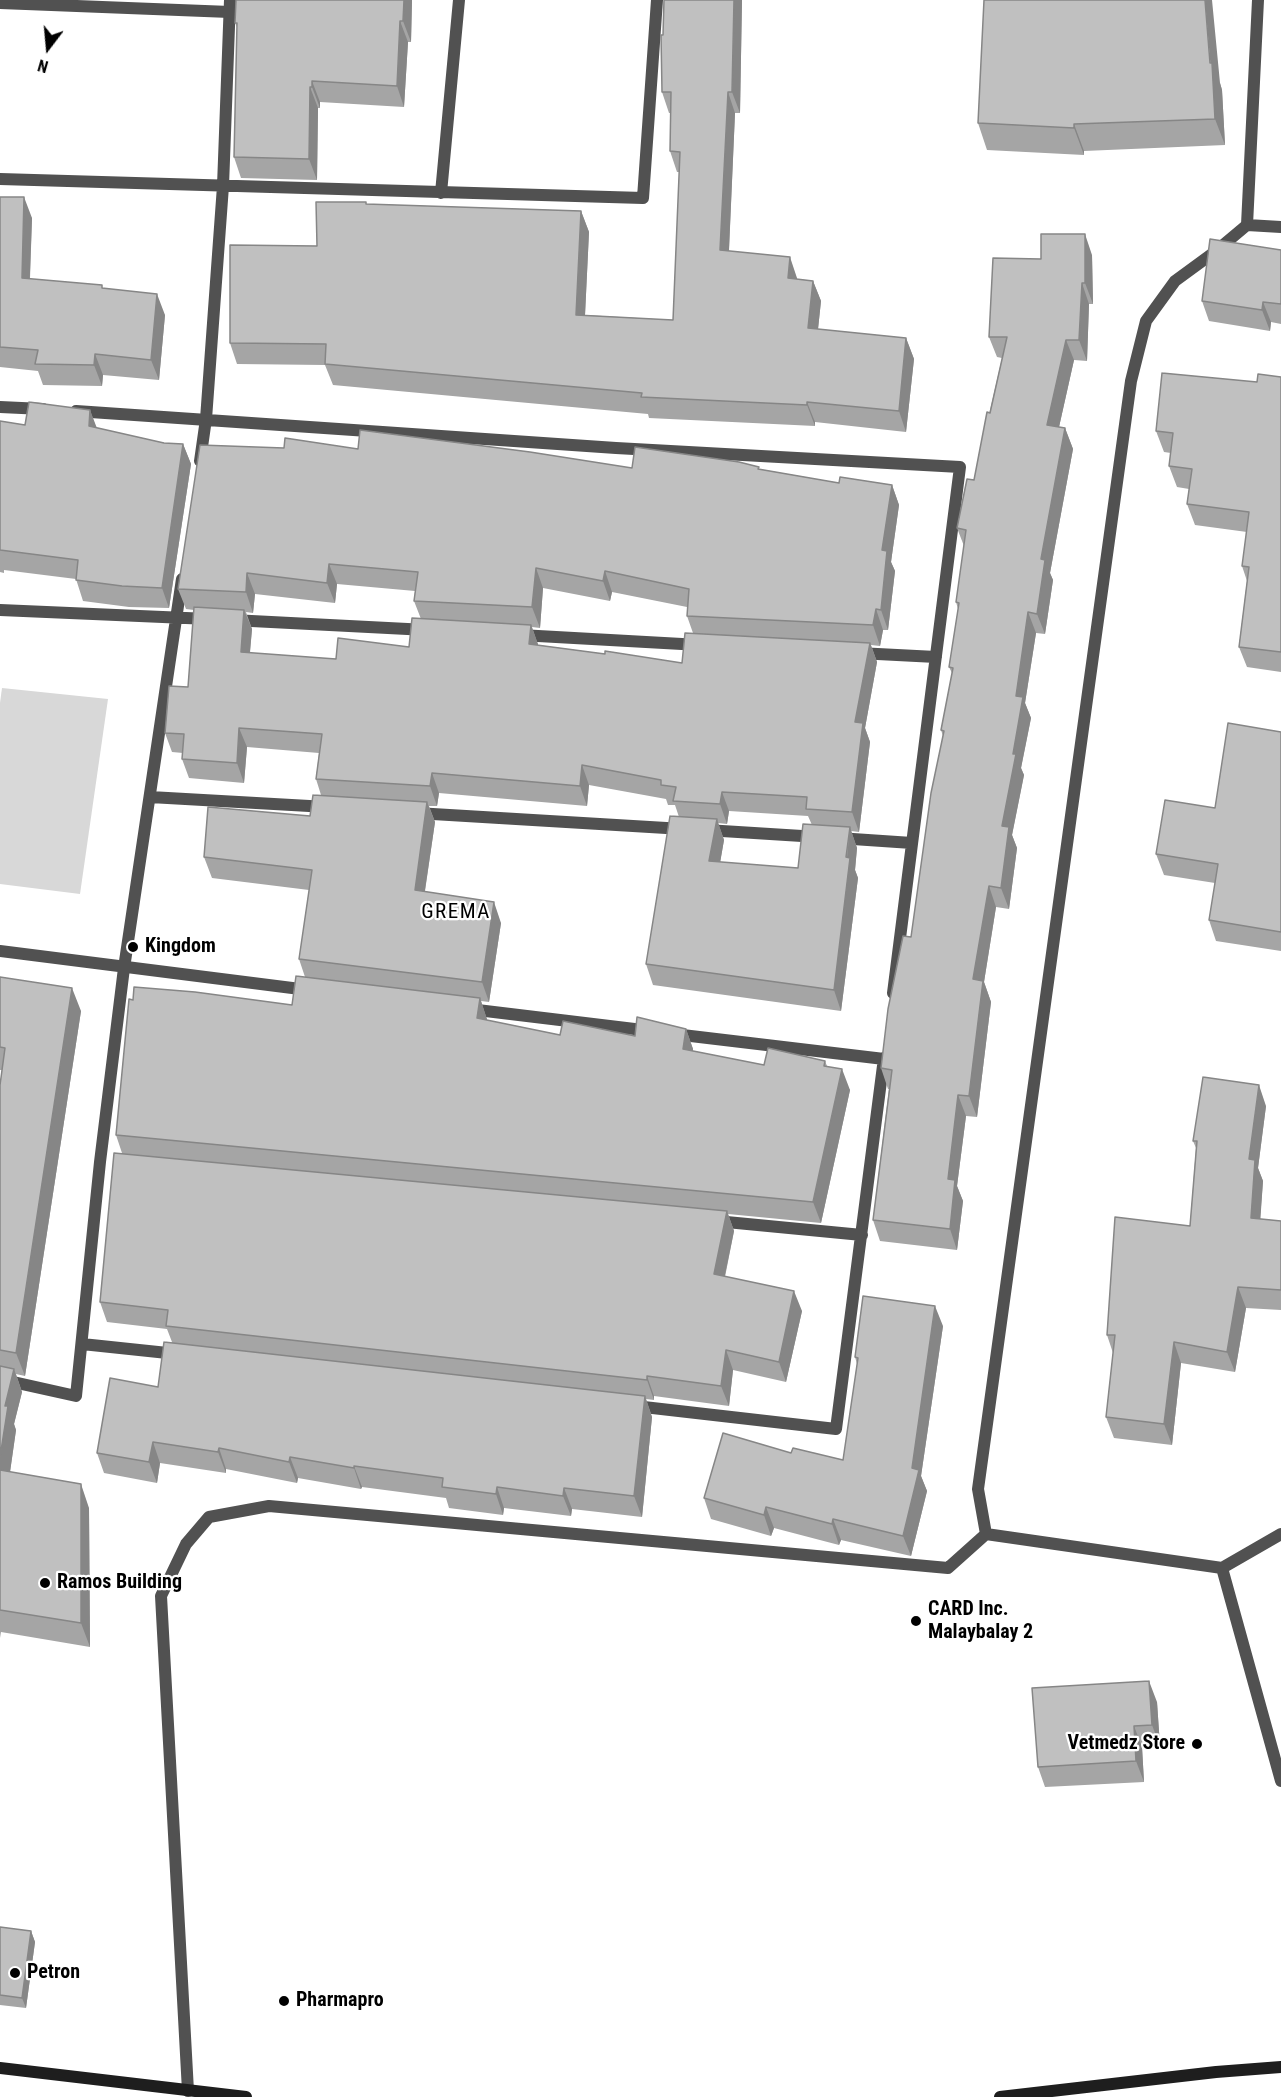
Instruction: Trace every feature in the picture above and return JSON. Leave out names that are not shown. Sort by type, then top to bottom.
[{"type":"main road","points":[[1000,2097],[1216,2072],[1281,2067]]},
{"type":"main road","points":[[0,2068],[246,2097]]},
{"type":"street","points":[[441,193],[459,0]]},
{"type":"street","points":[[0,179],[643,198],[657,0]]},
{"type":"street","points":[[1246,225],[1258,0]]},
{"type":"street","points":[[0,3],[230,6],[223,186],[206,419],[197,477]]},
{"type":"street","points":[[986,1534],[978,1489],[1131,381],[1146,321],[1175,281],[1216,251],[1246,225],[1281,227]]},
{"type":"street","points":[[0,407],[616,448],[960,467],[891,1002]]},
{"type":"street","points":[[0,1379],[76,1396],[106,1162],[124,968],[183,571]]},
{"type":"street","points":[[0,610],[438,631]]},
{"type":"street","points":[[509,635],[711,645]]},
{"type":"street","points":[[841,652],[936,657]]},
{"type":"street","points":[[150,796],[340,808]]},
{"type":"street","points":[[400,812],[912,843]]},
{"type":"street","points":[[0,951],[326,992]]},
{"type":"street","points":[[457,1008],[885,1054],[836,1429],[624,1405]]},
{"type":"street","points":[[707,1220],[862,1235]]},
{"type":"street","points":[[82,1344],[188,1356]]},
{"type":"street","points":[[188,2091],[161,1596],[186,1544],[209,1517],[269,1506],[948,1568],[986,1534]]},
{"type":"street","points":[[986,1534],[1222,1568],[1281,1534]]},
{"type":"street","points":[[1222,1568],[1281,1781]]},
{"type":"shaded area","points":[[2,688],[108,699],[80,894],[0,884],[0,703]]},
{"type":"building","points":[[236,0],[404,0],[403,21],[400,21],[397,86],[312,81],[309,159],[234,157]]},
{"type":"building","points":[[664,0],[734,0],[732,92],[728,92],[720,250],[790,257],[788,278],[813,281],[808,328],[906,338],[899,411],[807,402],[807,405],[641,397],[642,393],[325,364],[326,344],[230,343],[230,245],[317,246],[316,202],[581,211],[576,315],[673,320],[680,152],[670,151],[671,92],[662,92],[661,35],[663,35]]},
{"type":"building","points":[[984,0],[1205,0],[1215,119],[1074,124],[1074,128],[978,123]]},
{"type":"building","points":[[0,197],[24,197],[22,278],[102,285],[102,288],[157,294],[151,360],[95,354],[94,365],[35,364],[38,350],[0,347]]},
{"type":"building","points":[[1041,234],[1085,234],[1085,283],[1082,283],[1079,340],[1066,340],[1047,425],[1065,428],[1041,559],[1045,560],[1037,614],[1028,612],[1016,696],[1023,697],[1013,754],[1016,754],[1002,826],[1009,827],[1001,888],[989,886],[973,979],[983,981],[969,1096],[958,1095],[948,1179],[955,1180],[950,1229],[873,1220],[892,1070],[881,1068],[888,1009],[903,936],[911,937],[931,793],[944,731],[941,730],[953,668],[949,667],[959,603],[956,602],[966,530],[957,528],[967,479],[974,480],[987,412],[990,413],[1007,337],[989,337],[993,258],[1041,259]]},
{"type":"building","points":[[1210,239],[1281,250],[1281,304],[1263,302],[1262,310],[1202,301]]},
{"type":"building","points":[[1162,373],[1257,382],[1258,374],[1281,377],[1281,652],[1239,647],[1249,567],[1242,566],[1249,512],[1187,504],[1192,469],[1169,466],[1173,433],[1156,431]]},
{"type":"building","points":[[29,402],[90,410],[89,426],[164,443],[183,444],[162,588],[76,580],[78,560],[0,550],[0,421],[25,425]]},
{"type":"building","points":[[360,430],[632,468],[635,447],[739,462],[759,467],[758,469],[839,483],[840,477],[892,485],[882,550],[887,551],[881,610],[876,609],[873,625],[687,616],[689,589],[605,571],[603,581],[536,568],[532,607],[414,601],[418,572],[329,564],[327,583],[247,573],[246,592],[178,589],[200,445],[284,448],[285,438],[358,449]]},
{"type":"building","points":[[194,607],[244,610],[241,652],[336,659],[338,638],[409,647],[412,618],[531,625],[529,644],[605,654],[605,651],[682,663],[685,633],[870,643],[855,722],[863,723],[852,812],[806,809],[807,797],[722,792],[720,804],[673,801],[676,787],[661,785],[661,780],[582,765],[580,786],[432,773],[430,786],[316,779],[322,734],[239,728],[237,763],[182,759],[184,734],[165,733],[169,686],[188,687]]},
{"type":"building","points":[[1228,723],[1281,732],[1281,932],[1209,920],[1218,864],[1156,854],[1165,800],[1215,808]]},
{"type":"building","points":[[313,795],[427,802],[415,890],[494,902],[482,982],[299,959],[312,870],[204,857],[208,807],[310,816]]},
{"type":"building","points":[[670,816],[717,819],[709,861],[798,868],[803,824],[850,827],[846,857],[850,858],[834,990],[646,964]]},
{"type":"building","points":[[296,976],[480,998],[477,1018],[560,1035],[563,1021],[635,1036],[637,1017],[686,1029],[683,1049],[764,1065],[768,1048],[825,1061],[824,1066],[842,1069],[813,1202],[116,1135],[129,999],[133,1000],[134,987],[195,992],[292,1005]]},
{"type":"building","points":[[0,977],[72,988],[16,1353],[0,1350],[0,1085],[5,1048],[0,1047]]},
{"type":"building","points":[[1203,1077],[1259,1085],[1249,1159],[1255,1160],[1251,1218],[1281,1221],[1281,1290],[1238,1287],[1227,1352],[1174,1342],[1164,1424],[1106,1417],[1115,1335],[1107,1335],[1115,1217],[1190,1226],[1197,1141],[1193,1141]]},
{"type":"building","points":[[114,1153],[727,1211],[714,1274],[794,1291],[779,1362],[726,1350],[721,1386],[647,1376],[647,1380],[166,1326],[168,1310],[100,1302]]},
{"type":"building","points":[[863,1296],[935,1306],[912,1468],[919,1470],[903,1536],[833,1519],[832,1524],[766,1507],[764,1515],[704,1498],[723,1433],[791,1453],[793,1448],[843,1460],[858,1358],[855,1357]]},
{"type":"building","points":[[164,1342],[645,1396],[634,1496],[564,1488],[563,1496],[497,1487],[496,1494],[442,1487],[443,1478],[354,1466],[354,1468],[290,1457],[289,1462],[219,1448],[218,1452],[153,1442],[149,1462],[97,1453],[110,1378],[158,1387]]},
{"type":"building","points":[[0,1366],[14,1369],[5,1406],[8,1406],[0,1457]]},
{"type":"building","name":"Ramos Building","points":[[0,1470],[81,1484],[81,1623],[0,1610]]},
{"type":"building","points":[[1149,1681],[1152,1725],[1134,1726],[1136,1761],[1038,1767],[1032,1688]]},
{"type":"building","name":"Petron","points":[[0,1927],[31,1931],[22,1998],[0,1995]]},
{"type":"place","name":"Kingdom","points":[[133,947]]},
{"type":"place","name":"Ramos Building","points":[[45,1583]]},
{"type":"place","name":"CARD Inc. Malaybalay 2","points":[[916,1621]]},
{"type":"place","name":"Vetmedz Store","points":[[1197,1744]]},
{"type":"place","name":"Petron","points":[[15,1973]]},
{"type":"place","name":"Pharmapro","points":[[284,2001]]},
{"type":"district","name":"GREMA","points":[[456,913]]}]
